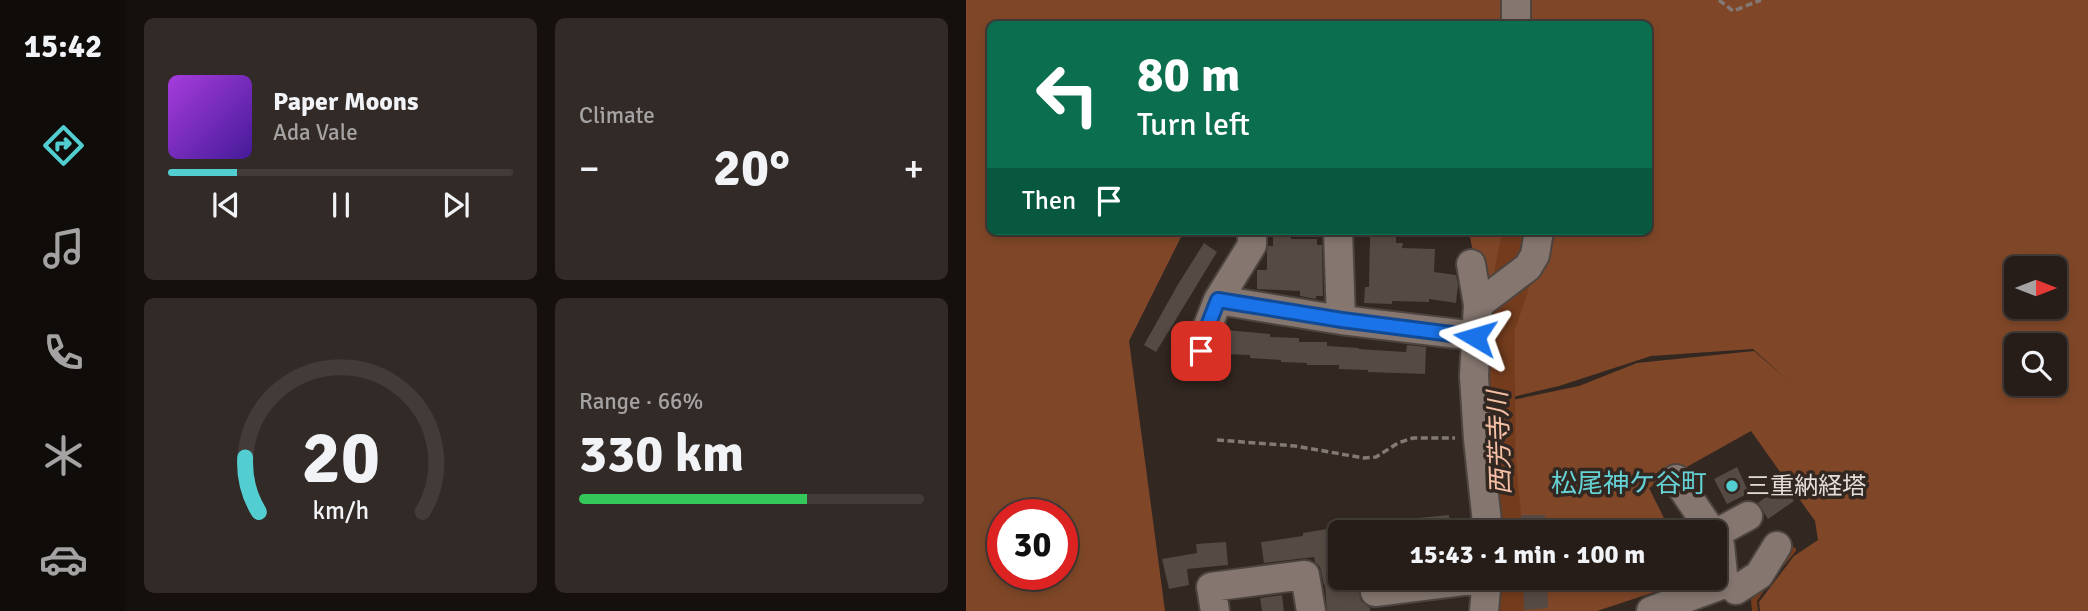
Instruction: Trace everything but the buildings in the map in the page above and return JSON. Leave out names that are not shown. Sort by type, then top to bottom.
[{"type":"street","points":[[1516,0],[1516,21]]},
{"type":"street","points":[[1201,351],[1218,300],[1252,245],[1252,235]]},
{"type":"street","points":[[1338,235],[1342,320]]},
{"type":"street","points":[[1478,305],[1528,267],[1535,255],[1538,235]]},
{"type":"street","points":[[1471,264],[1478,305],[1474,376],[1487,520]]},
{"type":"street","points":[[1218,300],[1342,320],[1475,337]]},
{"type":"street","points":[[1676,479],[1704,520]]},
{"type":"street","points":[[1727,527],[1748,516]]},
{"type":"street","points":[[1651,611],[1733,595],[1759,575],[1777,546]]},
{"type":"street","points":[[1727,572],[1733,595]]},
{"type":"street","points":[[1215,611],[1211,586],[1305,575],[1311,611]]},
{"type":"street","points":[[1375,592],[1391,590]]},
{"type":"street","points":[[1484,611],[1486,590]]},
{"type":"path","points":[[1718,0],[1732,11],[1761,0]]},
{"type":"path","points":[[1217,440],[1295,446],[1364,458],[1376,457],[1398,443],[1413,438],[1478,439]]},
{"type":"shaded area","points":[[966,0],[2088,0],[2088,611],[1760,611],[1759,602],[1794,556],[1818,540],[1815,521],[1751,431],[1649,488],[1665,520],[1514,520],[1503,402],[1579,386],[1637,363],[1754,351],[1792,384],[1753,349],[1651,356],[1559,386],[1500,400],[1470,235],[1652,235],[1652,21],[987,21],[987,235],[1182,235],[1129,341],[1165,611],[966,611]]},
{"type":"shaded area","points":[[1517,590],[1661,590],[1597,611],[1516,611]]},
{"type":"waterway","name":"西芳寺川","points":[[1503,520],[1497,457],[1496,328],[1510,287],[1520,235]]},
{"type":"waterway","points":[[1783,562],[1793,550]]},
{"type":"waterway","points":[[1755,611],[1754,600],[1763,587]]},
{"type":"waterway","name":"西芳寺川","points":[[1505,611],[1508,590]]},
{"type":"place","name":"三重納経塔","points":[[1732,486]]},
{"type":"district","name":"松尾神ケ谷町","points":[[1629,483]]},
{"type":"route","points":[[1201,351],[1218,300],[1342,320],[1475,337]]}]
